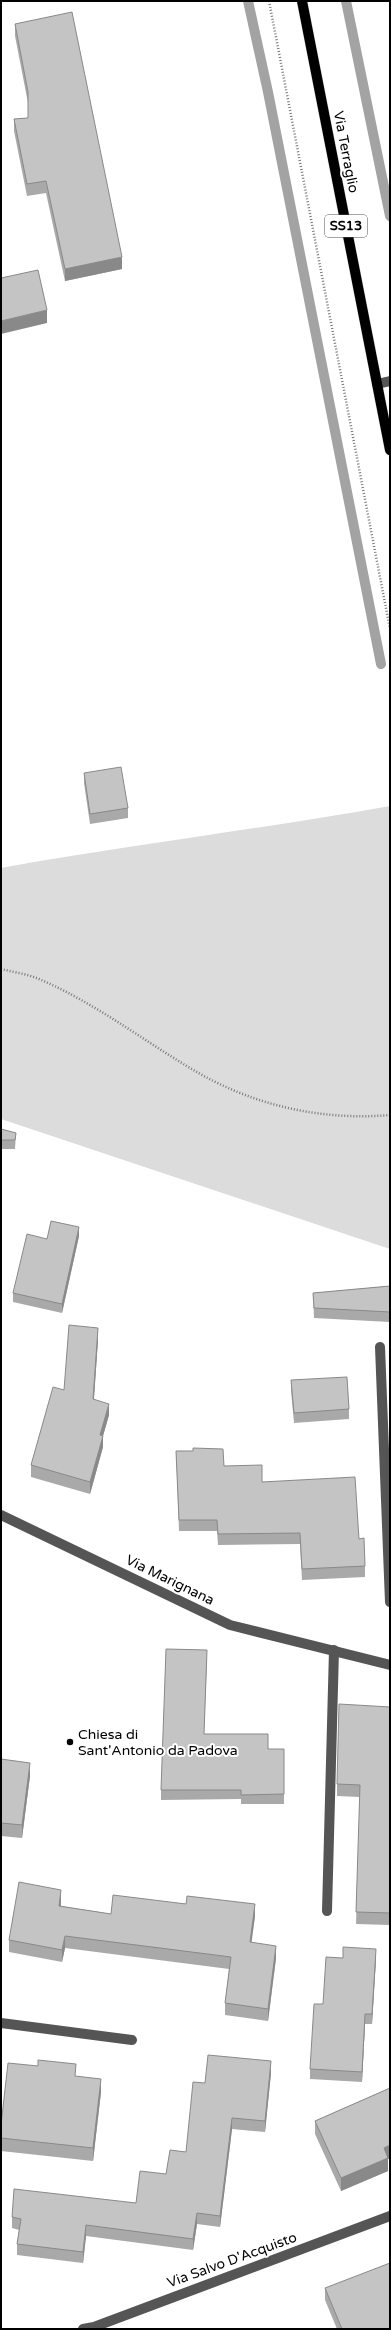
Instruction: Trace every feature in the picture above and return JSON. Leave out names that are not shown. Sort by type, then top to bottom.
[{"type":"main road","name":"Via Terraglio","points":[[302,1],[390,450]]},
{"type":"street","points":[[377,384],[390,381]]},
{"type":"street","points":[[380,1347],[390,1602]]},
{"type":"street","name":"Via Marignana","points":[[1,1515],[230,1625],[390,1664]]},
{"type":"street","points":[[327,1911],[334,1650]]},
{"type":"street","points":[[1,2023],[132,2040]]},
{"type":"street","name":"Via Salvo D'Acquisto","points":[[83,2329],[94,2327],[390,2216]]},
{"type":"path","points":[[269,1],[390,629]]},
{"type":"path","points":[[1,969],[38,978],[115,1019],[191,1069],[259,1100],[298,1112],[356,1118],[390,1115]]},
{"type":"shaded area","points":[[390,806],[390,1249],[1,1119],[1,868]]},
{"type":"building","points":[[72,12],[122,257],[65,269],[46,181],[27,184],[14,119],[28,118],[28,92],[15,24]]},
{"type":"building","points":[[38,270],[47,310],[1,321],[1,278]]},
{"type":"building","points":[[121,767],[128,808],[90,814],[84,773]]},
{"type":"building","points":[[1,1129],[16,1133],[15,1140],[1,1140]]},
{"type":"building","points":[[51,1221],[79,1227],[62,1304],[13,1293],[27,1234],[47,1239]]},
{"type":"building","points":[[390,1286],[390,1312],[314,1308],[313,1293]]},
{"type":"building","points":[[69,1325],[98,1328],[93,1399],[109,1404],[100,1435],[103,1436],[90,1482],[31,1465],[53,1387],[64,1390]]},
{"type":"building","points":[[347,1377],[349,1409],[294,1413],[291,1380]]},
{"type":"building","points":[[193,1448],[223,1449],[224,1466],[262,1465],[262,1482],[355,1477],[359,1539],[364,1538],[365,1566],[302,1569],[300,1533],[218,1534],[217,1520],[179,1520],[176,1451],[193,1451]]},
{"type":"building","points":[[166,1649],[207,1650],[204,1734],[268,1734],[268,1749],[284,1749],[284,1794],[241,1795],[241,1790],[161,1790]]},
{"type":"building","points":[[339,1704],[390,1707],[390,1913],[356,1912],[360,1785],[337,1784]]},
{"type":"building","points":[[1,1759],[30,1763],[22,1825],[1,1823]]},
{"type":"building","points":[[19,1882],[61,1890],[59,1906],[111,1914],[113,1895],[186,1904],[187,1896],[255,1904],[250,1942],[276,1946],[268,2009],[225,2003],[231,1957],[65,1936],[62,1950],[9,1940]]},
{"type":"building","points":[[343,1947],[376,1949],[372,2014],[365,2014],[362,2072],[310,2069],[314,2004],[323,2004],[326,1957],[343,1958]]},
{"type":"building","points":[[208,2055],[271,2061],[265,2121],[232,2118],[220,2216],[197,2213],[193,2239],[86,2225],[83,2252],[17,2244],[21,2219],[12,2217],[14,2189],[136,2203],[140,2171],[166,2174],[170,2150],[186,2152],[193,2082],[205,2083]]},
{"type":"building","points":[[38,2060],[76,2064],[75,2076],[101,2079],[93,2148],[1,2138],[1,2125],[8,2063],[38,2066]]},
{"type":"building","points":[[390,2088],[390,2145],[384,2148],[388,2158],[341,2178],[315,2121]]},
{"type":"building","points":[[390,2263],[390,2329],[342,2329],[325,2288]]},
{"type":"waterway","points":[[248,1],[268,92],[381,664]]},
{"type":"waterway","points":[[346,1],[390,216]]},
{"type":"place","name":"Chiesa di Sant'Antonio da Padova","points":[[70,1742]]}]
